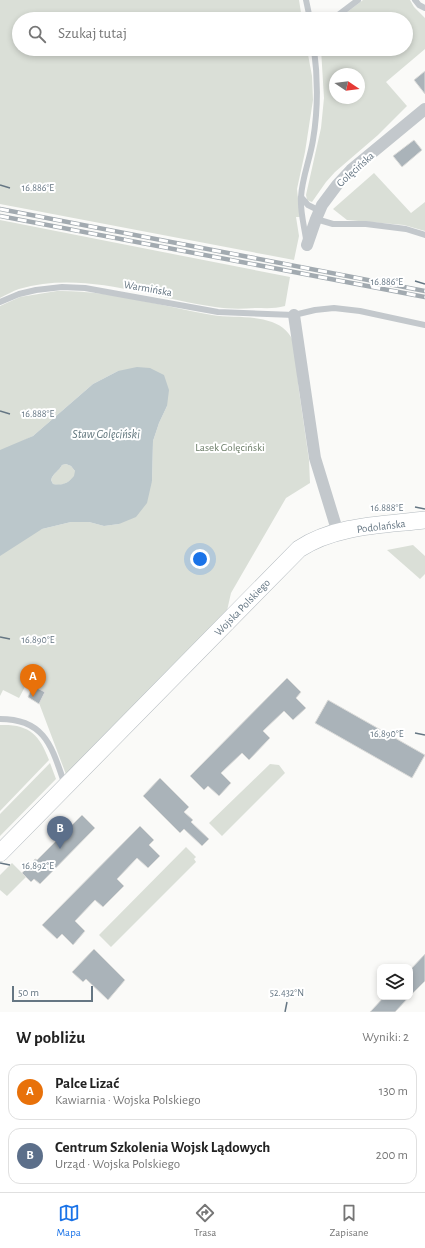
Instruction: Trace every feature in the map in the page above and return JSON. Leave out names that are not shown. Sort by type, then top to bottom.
[{"type":"street","name":"Golęcińska","points":[[307,245],[318,215],[330,193],[342,178],[425,109]]},
{"type":"street","points":[[294,316],[315,458],[338,533]]},
{"type":"street","name":"Podolańska","points":[[338,533],[358,528],[425,520]]},
{"type":"street","name":"Wojska Polskiego","points":[[0,853],[299,549],[310,542],[338,533]]},
{"type":"lane","points":[[306,0],[309,12]]},
{"type":"lane","points":[[342,12],[358,0]]},
{"type":"lane","points":[[416,0],[419,6],[425,8]]},
{"type":"lane","points":[[307,245],[301,198],[316,120],[317,81],[315,56]]},
{"type":"lane","points":[[301,198],[318,215],[333,224],[366,224],[406,229],[425,235]]},
{"type":"lane","name":"Warmińska","points":[[0,302],[19,294],[36,290],[62,287],[85,288],[218,312],[294,316],[315,310],[334,308],[360,311],[425,324]]},
{"type":"lane","points":[[0,719],[9,719],[24,723],[41,732],[48,742],[65,787]]},
{"type":"green space","points":[[0,0],[299,0],[301,12],[12,12],[12,56],[308,56],[312,76],[313,100],[305,152],[297,189],[300,217],[296,217],[299,236],[294,260],[0,204]]},
{"type":"green space","points":[[363,0],[410,0],[414,7],[425,18],[425,49],[386,82],[407,106],[378,135],[335,172],[312,202],[307,200],[306,195],[321,128],[324,98],[321,56],[413,56],[413,12],[347,12]]},
{"type":"green space","points":[[374,173],[411,213],[425,202],[425,231],[404,225],[347,220],[333,209]]},
{"type":"green space","points":[[0,220],[290,277],[285,306],[278,308],[220,308],[142,292],[93,284],[68,283],[43,284],[19,289],[0,298]]},
{"type":"green space","name":"Lasek Golęciński","points":[[57,291],[77,291],[116,296],[219,316],[258,318],[272,322],[283,328],[294,343],[309,460],[310,483],[286,498],[231,593],[226,615],[67,777],[39,703],[45,692],[27,683],[19,698],[3,690],[0,696],[0,543],[42,529],[71,522],[89,522],[104,526],[119,524],[152,481],[153,441],[167,406],[118,371],[93,384],[33,436],[0,452],[0,306],[20,297]]},
{"type":"green space","points":[[66,464],[71,466],[75,471],[75,476],[65,484],[53,484],[51,480],[53,476],[62,465]]},
{"type":"green space","points":[[413,545],[425,556],[425,574],[420,579],[387,550]]},
{"type":"green space","points":[[0,725],[18,726],[32,732],[41,743],[49,760],[0,811]]},
{"type":"green space","points":[[50,763],[56,779],[0,836],[0,814]]},
{"type":"green space","points":[[270,764],[279,765],[285,773],[222,836],[209,823]]},
{"type":"green space","points":[[186,847],[196,857],[194,859],[196,862],[111,947],[99,935]]},
{"type":"green space","points":[[12,863],[26,877],[7,896],[0,890],[0,875]]},
{"type":"water","name":"Staw Golęciński","points":[[137,367],[150,368],[164,375],[169,390],[167,406],[153,441],[152,481],[147,503],[136,517],[119,524],[104,526],[89,522],[71,522],[42,529],[0,556],[0,450],[33,436],[93,384],[118,371]],"holes":[[[66,464],[71,466],[75,471],[74,476],[62,484],[53,484],[51,480],[62,465]]]},
{"type":"building","points":[[425,71],[425,94],[414,80]]},
{"type":"building","points":[[414,140],[422,150],[402,167],[393,156]]},
{"type":"building","points":[[287,678],[301,692],[296,698],[306,708],[293,720],[284,711],[263,731],[270,738],[249,760],[242,753],[221,773],[231,783],[219,796],[208,786],[204,790],[190,776]]},
{"type":"building","points":[[33,686],[45,692],[39,704],[28,697]]},
{"type":"building","points":[[328,700],[425,755],[412,778],[315,723]]},
{"type":"building","points":[[160,778],[189,807],[184,812],[193,820],[191,822],[209,839],[202,846],[184,829],[180,833],[143,796]]},
{"type":"building","points":[[82,815],[95,828],[40,884],[34,879],[31,882],[22,873]]},
{"type":"building","points":[[140,826],[154,840],[149,845],[160,856],[148,868],[137,858],[117,879],[124,886],[103,907],[95,900],[75,921],[85,931],[73,945],[62,934],[57,939],[42,925]]},
{"type":"building","points":[[94,949],[125,980],[108,1000],[86,979],[83,982],[72,972]]},
{"type":"building","points":[[425,954],[425,981],[413,993],[413,967]]},
{"type":"building","points":[[381,1000],[406,1000],[395,1012],[370,1012]]},
{"type":"railway","points":[[0,209],[425,291]]},
{"type":"railway","points":[[0,216],[425,297]]},
{"type":"place","name":"Palce Lizać","points":[[33,697]]},
{"type":"place","name":"Centrum Szkolenia Wojsk Lądowych","points":[[60,849]]}]
